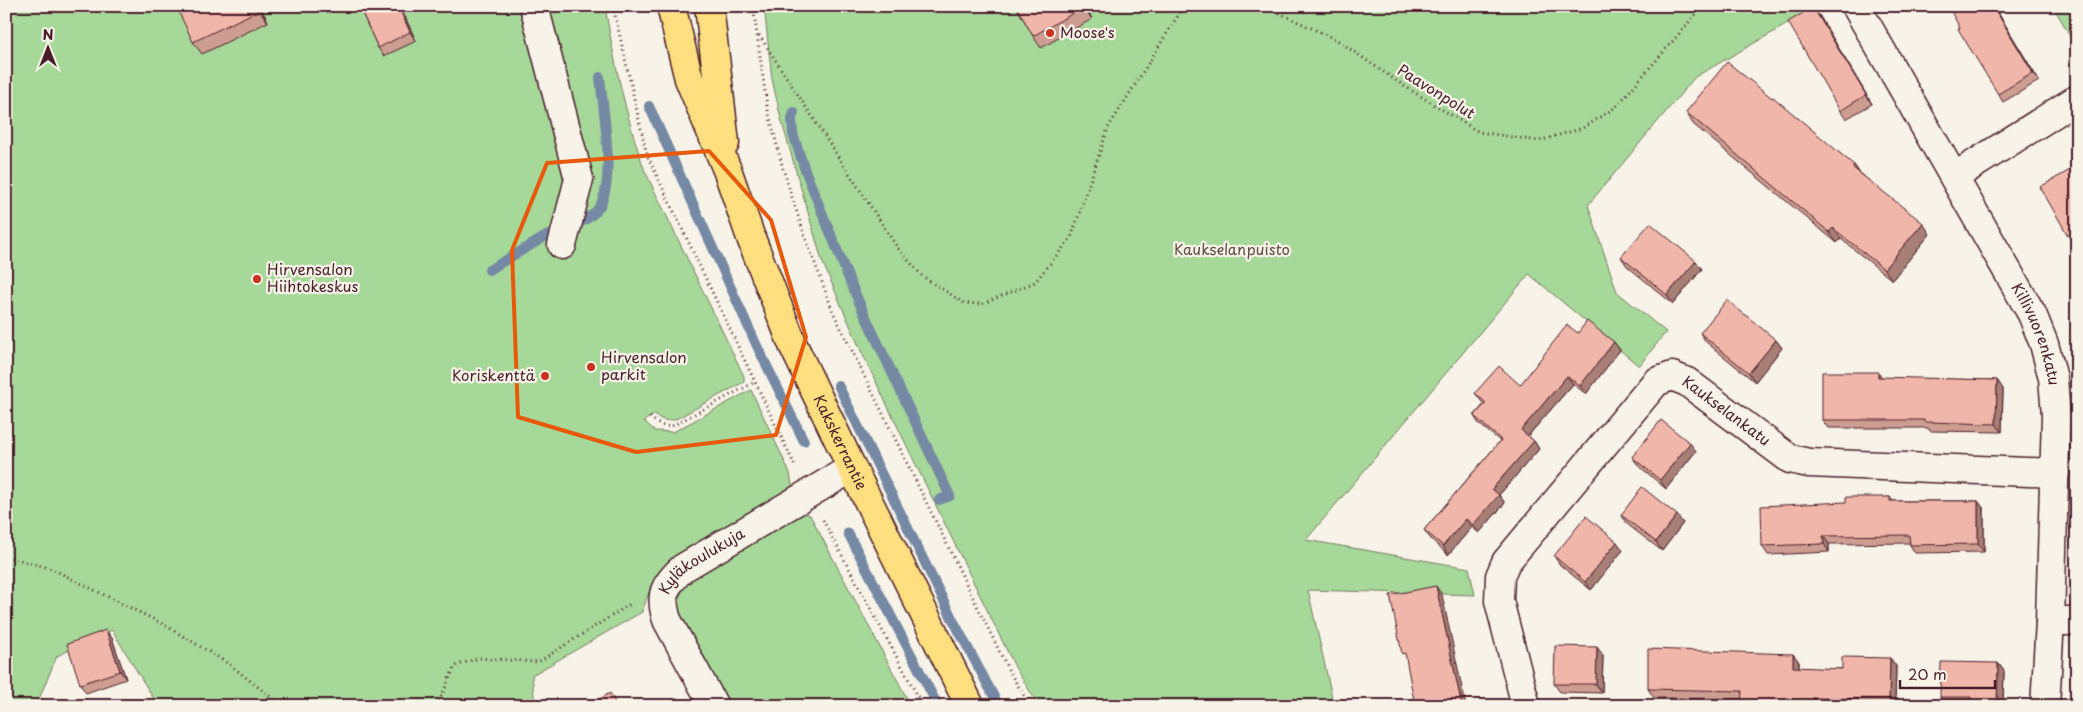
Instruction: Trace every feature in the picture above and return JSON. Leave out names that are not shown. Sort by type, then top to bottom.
[{"type":"main road","name":"Kakskerrantie","points":[[671,6],[688,79],[728,172],[751,238],[793,345],[970,706]]},
{"type":"main road","name":"Kakskerrantie","points":[[709,6],[728,172]]},
{"type":"street","points":[[534,6],[579,179],[562,246]]},
{"type":"street","name":"Killivuorenkatu","points":[[1856,6],[2032,314],[2044,344],[2053,378],[2056,406],[2050,621],[2045,706]]},
{"type":"street","points":[[1954,177],[2077,100]]},
{"type":"street","name":"Kaukselankatu","points":[[1526,706],[1499,601],[1500,576],[1506,562],[1656,382],[1672,376],[1687,382],[1790,459],[1809,463],[2055,473]]},
{"type":"street","name":"Kyläkoulukuja","points":[[714,706],[667,620],[663,606],[664,590],[683,568],[852,468]]},
{"type":"street","points":[[2050,621],[2077,622]]},
{"type":"path","points":[[613,6],[647,155],[809,494],[923,706]]},
{"type":"path","points":[[753,6],[767,106],[783,169],[802,228],[833,312],[1008,669],[1030,706]]},
{"type":"path","points":[[757,32],[892,238],[922,276],[964,303],[982,304],[1035,282],[1071,238],[1108,128],[1184,6]]},
{"type":"path","name":"Paavonpolut","points":[[1240,6],[1273,10],[1337,40],[1404,86],[1479,132],[1539,141],[1583,128],[1616,107],[1703,6]]},
{"type":"path","points":[[650,417],[657,424],[664,427],[672,426],[755,382]]},
{"type":"path","points":[[6,556],[52,569],[163,624],[229,664],[282,706]]},
{"type":"path","points":[[437,706],[455,666],[478,658],[538,662],[671,580]]},
{"type":"highlighted area","points":[[709,151],[771,220],[806,337],[776,435],[636,452],[518,417],[512,250],[547,163]]},
{"type":"green space","points":[[6,6],[605,6],[621,89],[644,169],[744,376],[744,382],[676,419],[664,420],[655,414],[644,421],[655,431],[673,432],[751,390],[790,473],[793,491],[663,570],[652,584],[642,612],[532,675],[535,706],[158,706],[112,630],[57,656],[36,706],[6,706]]},
{"type":"green space","name":"Kaukselanpuisto","points":[[764,6],[1819,6],[1695,77],[1588,205],[1617,292],[1666,332],[1639,366],[1529,274],[1306,540],[1469,568],[1475,595],[1308,590],[1334,706],[1039,706],[1016,669],[917,467],[862,353],[822,261],[781,119],[772,79]]},
{"type":"green space","points":[[2053,6],[2077,6],[2077,48]]},
{"type":"green space","points":[[803,513],[810,515],[911,706],[728,706],[681,619],[679,600],[683,589],[694,575]]},
{"type":"building","points":[[176,6],[258,6],[259,10],[193,42]]},
{"type":"building","points":[[359,6],[398,6],[410,32],[378,48]]},
{"type":"building","points":[[1016,6],[1084,6],[1084,7],[1033,36]]},
{"type":"building","points":[[1948,6],[1993,6],[2033,73],[1998,94],[1958,29],[1960,28]]},
{"type":"building","points":[[1813,7],[1866,95],[1840,111],[1788,22]]},
{"type":"building","points":[[1727,62],[1773,97],[1854,165],[1852,167],[1923,223],[1884,269],[1833,228],[1829,232],[1686,112]]},
{"type":"building","points":[[2077,166],[2077,251],[2040,187]]},
{"type":"building","points":[[1650,223],[1696,261],[1667,295],[1621,257]]},
{"type":"building","points":[[1727,300],[1776,340],[1749,373],[1700,333]]},
{"type":"building","points":[[1587,321],[1614,342],[1580,386],[1567,376],[1521,430],[1534,441],[1492,489],[1499,495],[1473,525],[1466,519],[1443,546],[1424,530],[1501,440],[1474,416],[1486,403],[1475,393],[1499,366],[1520,385],[1567,325],[1578,333]]},
{"type":"building","points":[[1822,372],[1878,372],[1878,377],[1997,380],[1996,424],[1924,422],[1924,420],[1822,420]]},
{"type":"building","points":[[1661,420],[1690,443],[1660,480],[1632,457]]},
{"type":"building","points":[[1642,487],[1677,515],[1656,542],[1621,515]]},
{"type":"building","points":[[1846,497],[1890,497],[1890,501],[1978,501],[1978,544],[1910,545],[1909,535],[1823,536],[1824,544],[1762,546],[1761,506],[1846,502]]},
{"type":"building","points":[[1586,516],[1617,542],[1585,582],[1554,556]]},
{"type":"building","points":[[1436,586],[1462,706],[1415,706],[1405,653],[1402,654],[1390,595]]},
{"type":"building","points":[[106,630],[120,671],[80,684],[67,644]]},
{"type":"building","points":[[1555,646],[1597,647],[1596,684],[1554,684]]},
{"type":"building","points":[[1648,649],[1793,654],[1793,667],[1842,669],[1842,657],[1890,658],[1889,699],[1813,698],[1813,706],[1741,706],[1742,691],[1648,689]]},
{"type":"building","points":[[1941,662],[1998,663],[1997,705],[1970,704],[1971,697],[1940,697]]},
{"type":"building","points":[[610,693],[617,706],[587,706]]},
{"type":"waterway","points":[[578,224],[597,211],[605,192],[608,160],[600,77]]},
{"type":"waterway","points":[[649,106],[757,346],[804,441]]},
{"type":"waterway","points":[[794,112],[792,119],[793,134],[805,170],[846,272],[950,496],[939,500]]},
{"type":"waterway","points":[[489,270],[548,235]]},
{"type":"waterway","points":[[838,385],[952,618],[999,706]]},
{"type":"waterway","points":[[848,533],[938,706]]},
{"type":"place","name":"Moose's","points":[[1050,33]]},
{"type":"place","name":"Hirvensalon Hiihtokeskus","points":[[257,279]]},
{"type":"place","name":"Hirvensalon parkit","points":[[591,367]]},
{"type":"place","name":"Koriskenttä","points":[[545,376]]}]
